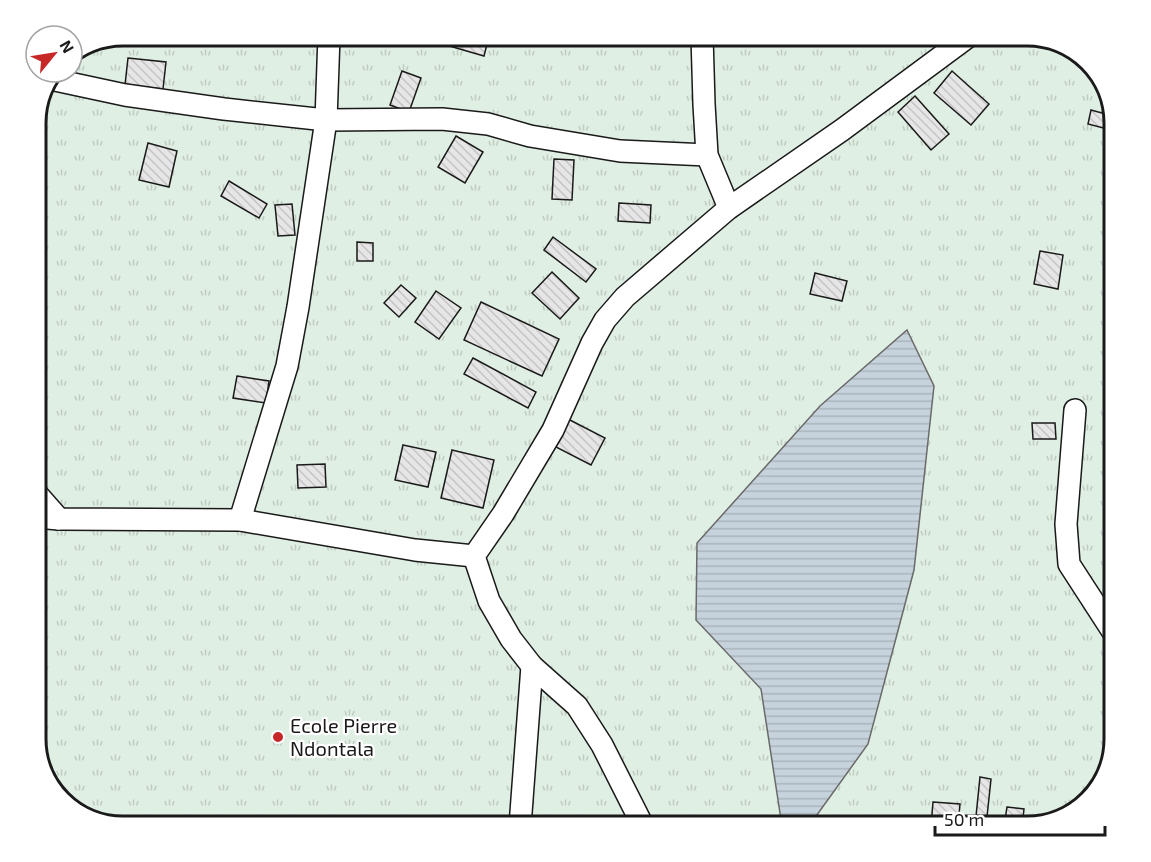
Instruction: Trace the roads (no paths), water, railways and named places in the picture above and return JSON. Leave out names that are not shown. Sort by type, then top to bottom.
[{"type":"street","points":[[240,520],[287,366],[326,120],[329,46]]},
{"type":"street","points":[[702,46],[707,155],[729,208]]},
{"type":"street","points":[[474,556],[503,514],[553,430],[592,343],[605,320],[625,297],[729,208],[842,130],[955,46]]},
{"type":"street","points":[[74,84],[125,95],[224,109],[326,120],[442,119],[488,124],[530,136],[620,151],[707,155]]},
{"type":"street","points":[[1075,410],[1066,524],[1069,564],[1104,618]]},
{"type":"street","points":[[47,505],[59,519]]},
{"type":"street","points":[[47,518],[240,520],[415,550],[474,556]]},
{"type":"street","points":[[474,556],[489,602],[510,639],[532,666],[577,706],[602,745],[638,816]]},
{"type":"street","points":[[521,816],[526,720],[532,666]]},
{"type":"place","name":"Ecole Pierre Ndontala","points":[[278,737]]}]
